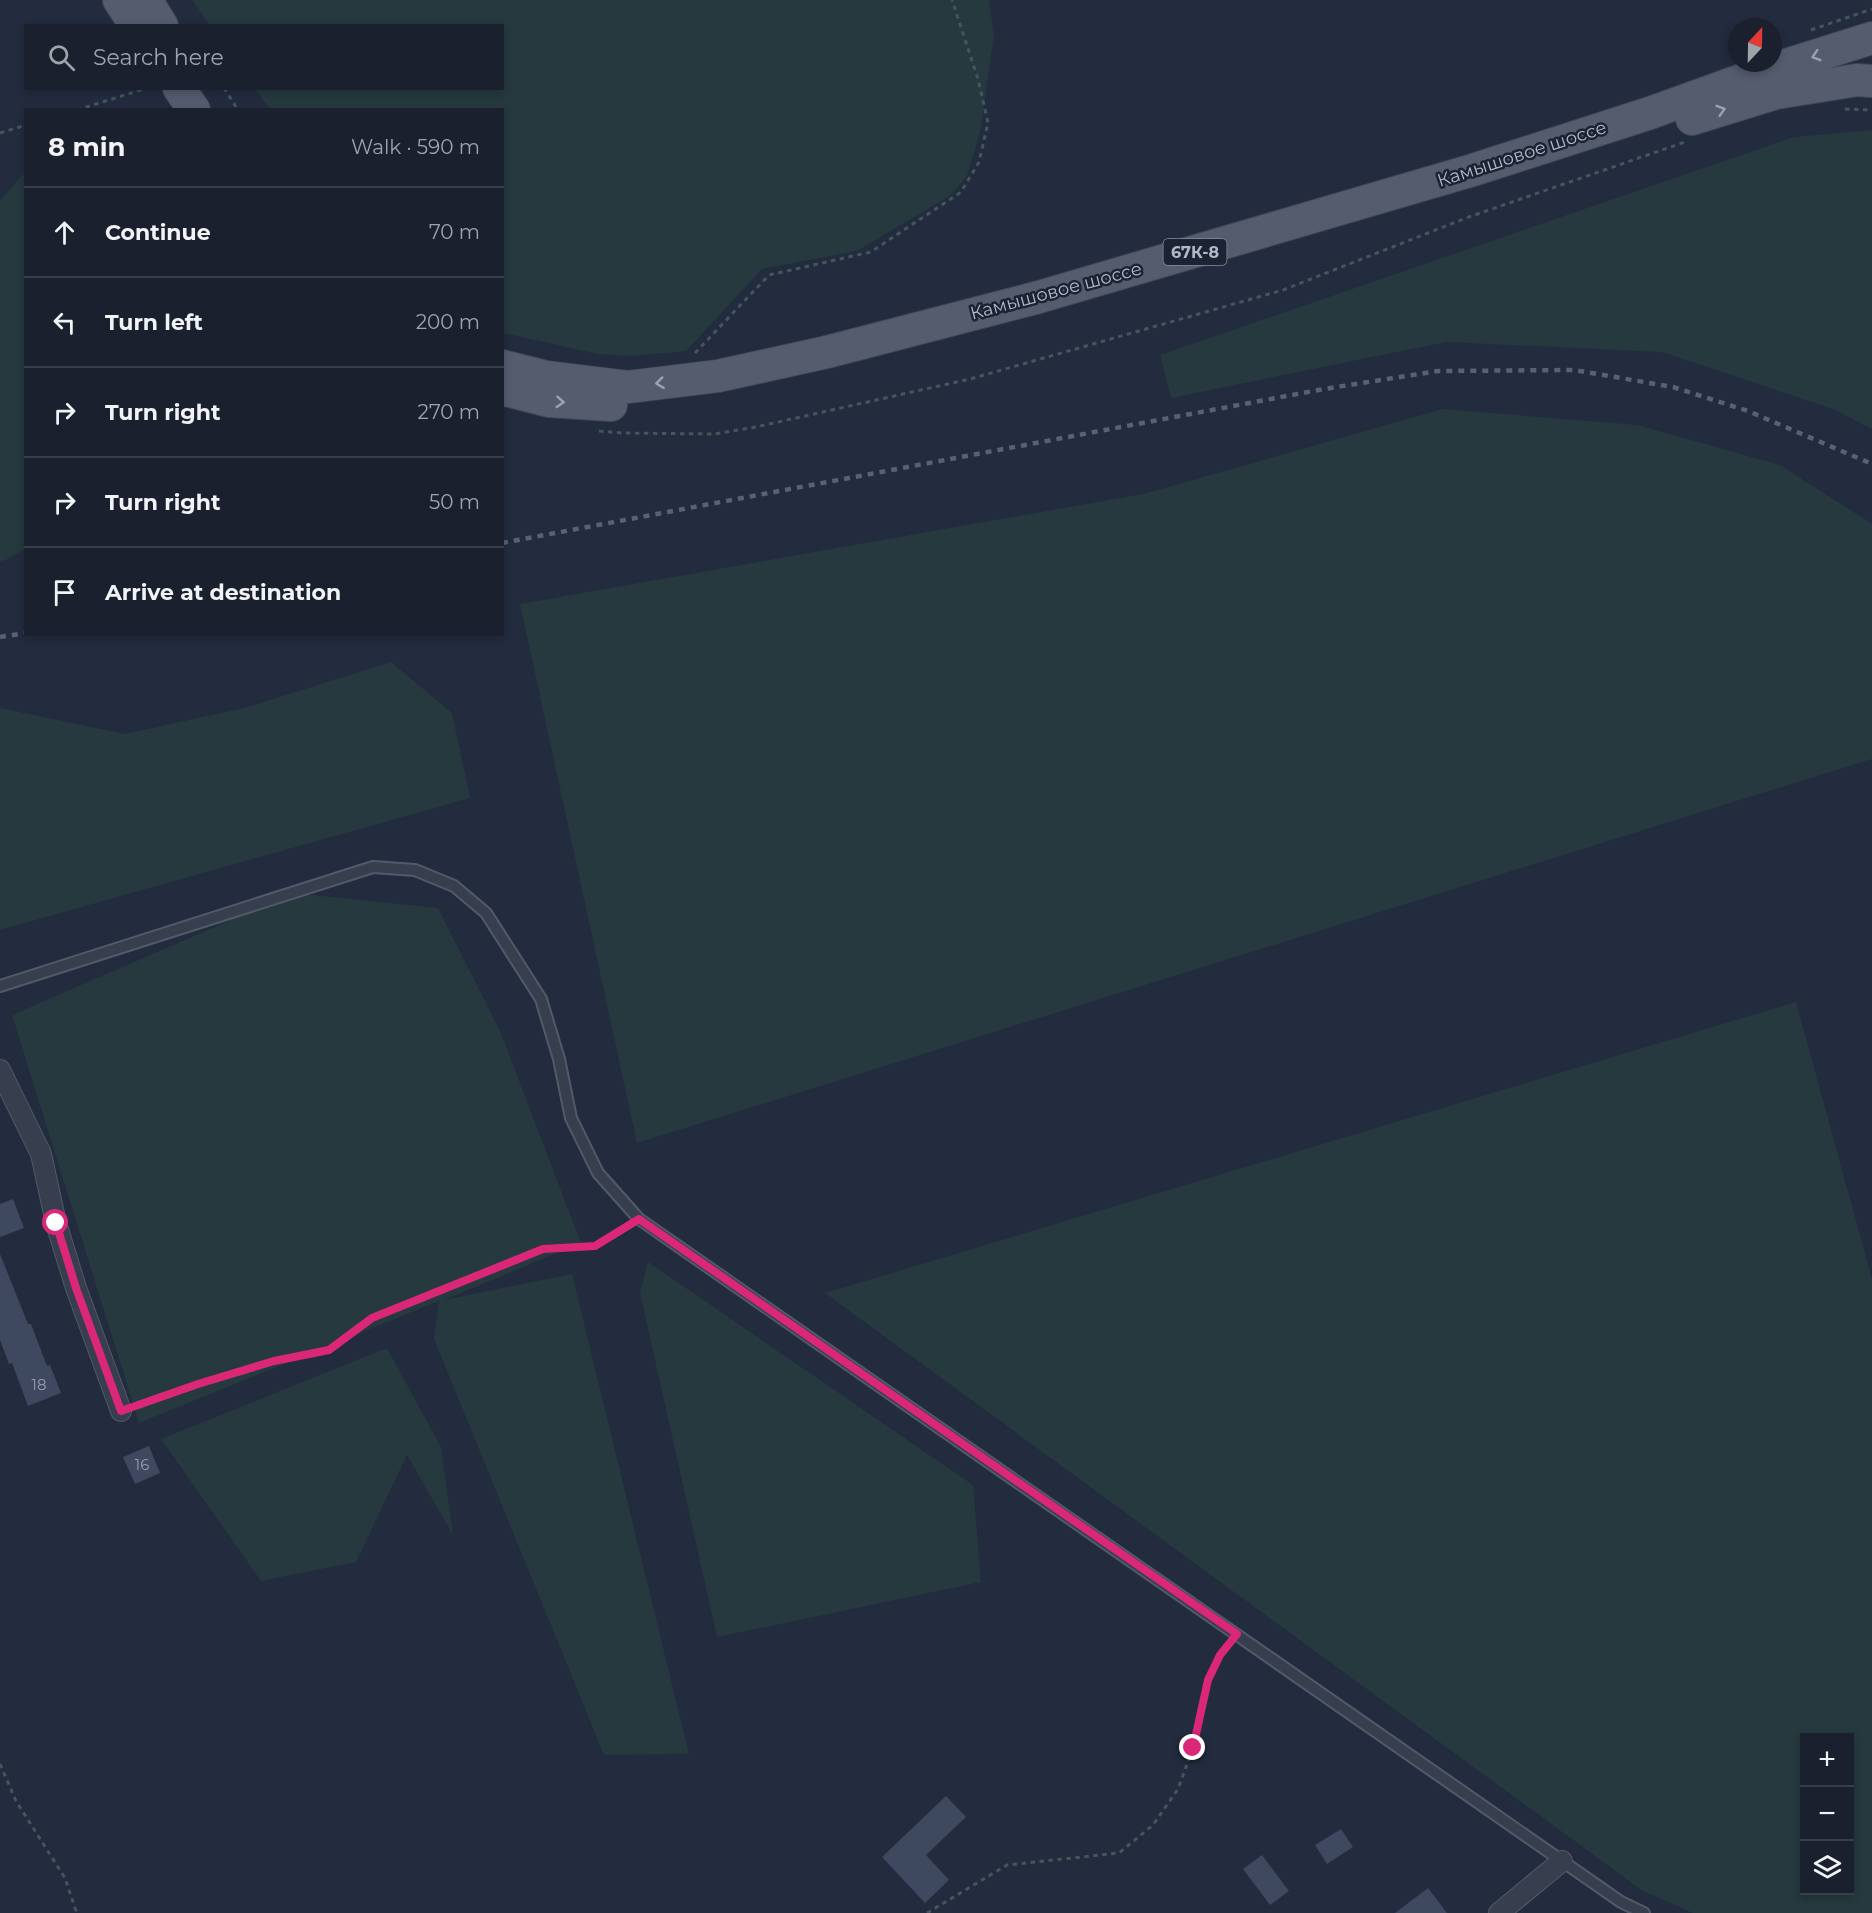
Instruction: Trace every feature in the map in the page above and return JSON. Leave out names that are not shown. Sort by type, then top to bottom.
[{"type":"main road","points":[[119,0],[135,24]]},
{"type":"main road","points":[[146,0],[161,24]]},
{"type":"main road","name":"Камышовое шоссе","points":[[504,366],[546,377],[628,387],[718,376],[827,352],[1051,294],[1440,180],[1650,113],[1761,73],[1872,38]]},
{"type":"main road","name":"Камышовое шоссе","points":[[504,390],[549,401],[642,407],[723,395],[855,364],[1091,303],[1284,247],[1776,93],[1857,80],[1872,81]]},
{"type":"main road","points":[[180,90],[193,108]]},
{"type":"main road","points":[[204,90],[216,108]]},
{"type":"street","points":[[0,1070],[41,1154],[56,1223],[72,1277],[121,1411]]},
{"type":"street","points":[[1499,1913],[1562,1861]]},
{"type":"lane","points":[[0,986],[373,867],[415,870],[454,885],[486,913],[541,999],[560,1059],[571,1118],[598,1173],[639,1219],[1621,1902],[1644,1913]]},
{"type":"path","points":[[689,360],[769,275],[871,252],[962,192],[979,162],[988,123],[978,79],[952,0]]},
{"type":"path","points":[[83,108],[141,90]]},
{"type":"path","points":[[225,90],[237,108]]},
{"type":"path","points":[[1842,109],[1872,110]]},
{"type":"path","points":[[0,133],[24,126]]},
{"type":"path","points":[[599,431],[714,434],[756,427],[970,379],[1283,290],[1466,218],[1687,142]]},
{"type":"path","points":[[121,1411],[274,1361],[329,1350],[372,1318],[543,1249],[595,1246],[639,1219]]},
{"type":"path","points":[[927,1913],[1007,1865],[1119,1853],[1153,1825],[1178,1790],[1193,1748],[1208,1680],[1220,1655],[1237,1634]]},
{"type":"path","points":[[0,1764],[16,1801],[65,1878],[75,1913]]},
{"type":"shaded area","points":[[192,0],[989,0],[994,36],[980,133],[967,176],[951,195],[857,251],[762,269],[686,351],[633,356],[598,354],[504,333],[504,108],[269,108],[256,90],[504,90],[504,24],[209,24]]},
{"type":"shaded area","points":[[1872,130],[1872,429],[1833,409],[1662,352],[1446,342],[1171,398],[1160,355],[1794,137]]},
{"type":"shaded area","points":[[24,173],[24,550],[0,563],[0,201]]},
{"type":"shaded area","points":[[1443,409],[1638,425],[1780,465],[1872,524],[1872,759],[637,1143],[520,604],[1143,494]]},
{"type":"shaded area","points":[[391,662],[452,713],[470,798],[0,930],[0,708],[125,734],[248,707]]},
{"type":"shaded area","points":[[293,893],[438,908],[501,1033],[581,1243],[444,1300],[572,1274],[689,1754],[604,1755],[434,1339],[439,1301],[139,1423],[12,1015]]},
{"type":"shaded area","points":[[1796,1002],[1872,1279],[1872,1913],[1693,1913],[1643,1891],[825,1293]]},
{"type":"shaded area","points":[[648,1262],[973,1485],[981,1582],[717,1637],[640,1293]]},
{"type":"shaded area","points":[[387,1348],[441,1447],[453,1535],[407,1455],[356,1562],[261,1581],[161,1439]]},
{"type":"building","points":[[13,1199],[24,1228],[0,1237],[0,1204]]},
{"type":"building","points":[[0,1254],[28,1324],[31,1324],[47,1366],[50,1365],[61,1393],[28,1406],[12,1363],[9,1364],[0,1340]]},
{"type":"building","points":[[149,1446],[160,1473],[135,1484],[123,1457]]},
{"type":"building","points":[[946,1796],[966,1817],[926,1855],[949,1880],[925,1903],[882,1857]]},
{"type":"building","points":[[1341,1829],[1353,1847],[1327,1864],[1315,1845]]},
{"type":"building","points":[[1262,1855],[1289,1891],[1270,1905],[1243,1869]]},
{"type":"building","points":[[1428,1888],[1447,1913],[1395,1913]]},
{"type":"railway","points":[[504,543],[1324,389],[1438,371],[1574,370],[1673,387],[1748,411],[1872,464]]},
{"type":"railway","points":[[0,637],[24,633]]},
{"type":"route","points":[[56,1223],[76,1288],[121,1411],[274,1361],[329,1350],[372,1318],[543,1249],[595,1246],[639,1219],[1237,1634],[1220,1655],[1208,1680],[1193,1748]]}]
